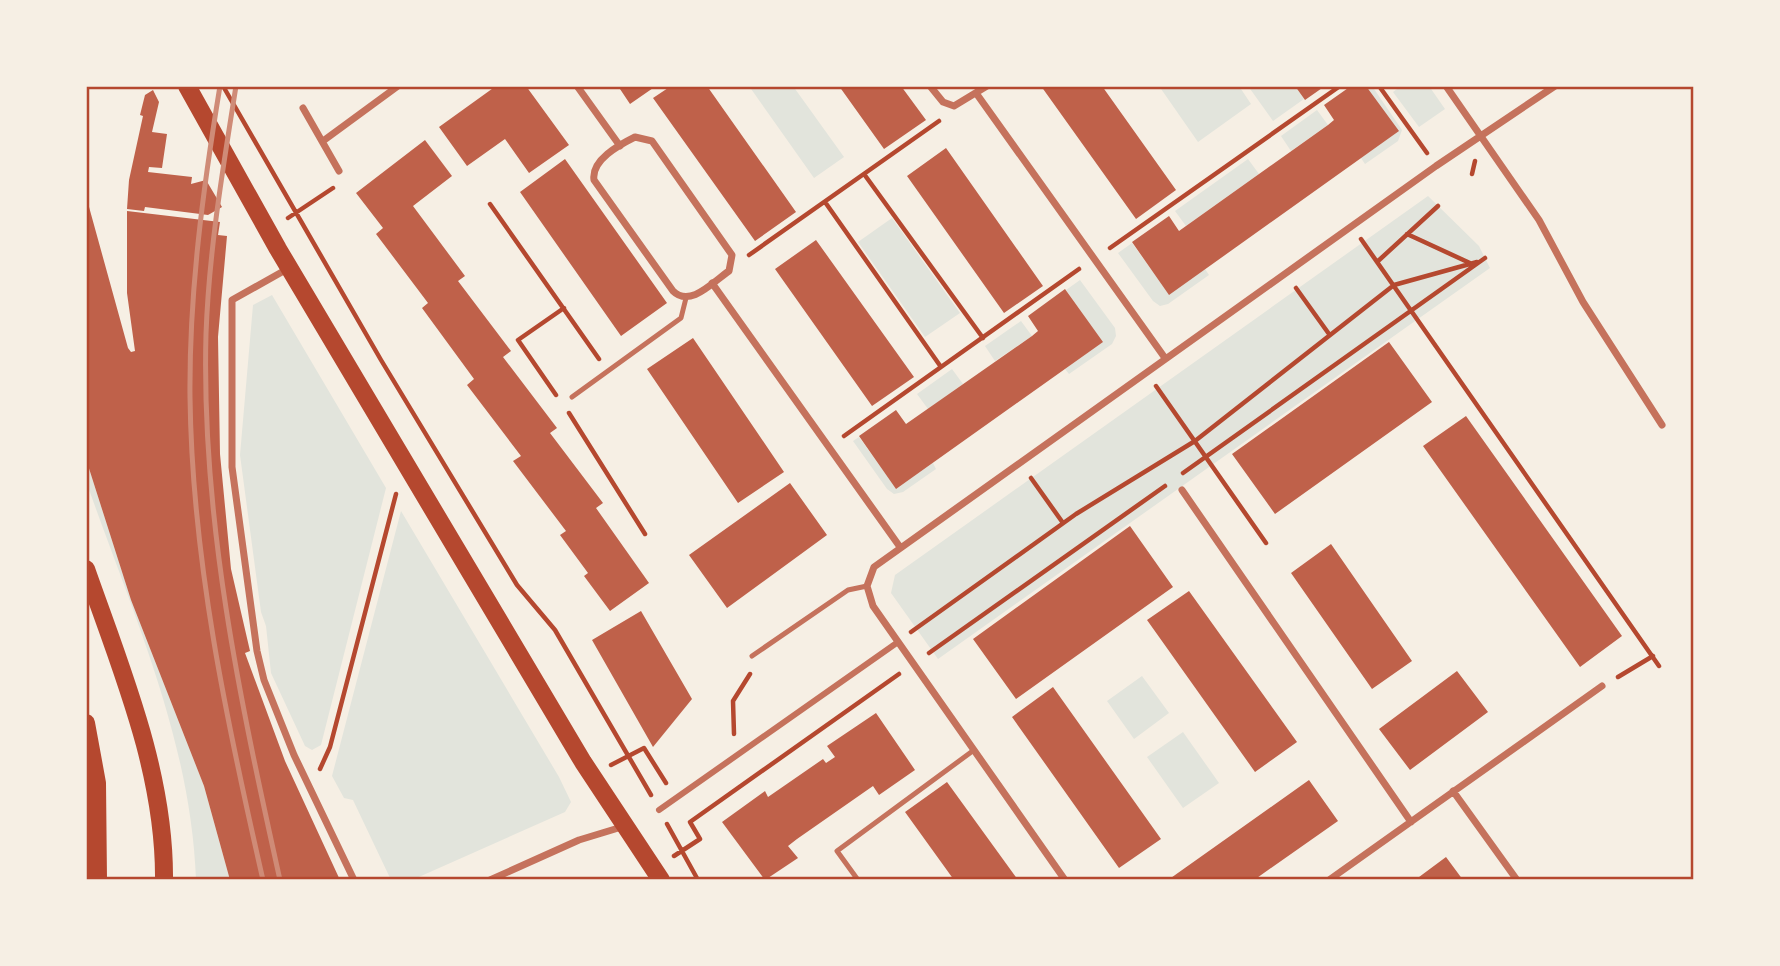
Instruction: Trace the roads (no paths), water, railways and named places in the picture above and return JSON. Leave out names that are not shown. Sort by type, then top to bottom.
[{"type":"main road","points":[[187,86],[289,268],[592,775],[658,874]]},
{"type":"main road","points":[[86,569],[147,751],[161,818],[164,880]]},
{"type":"main road","points":[[86,723],[97,783],[98,880]]},
{"type":"street","points":[[323,141],[398,86]]},
{"type":"street","points":[[577,86],[620,146]]},
{"type":"street","points":[[930,86],[943,103],[950,106],[962,103],[987,86]]},
{"type":"street","points":[[1446,86],[1539,220],[1583,302],[1662,425]]},
{"type":"street","points":[[1065,880],[873,606],[867,586],[874,567],[1351,226],[1555,86]]},
{"type":"street","points":[[976,93],[1165,358]]},
{"type":"street","points":[[303,108],[339,170]]},
{"type":"street","points":[[639,136],[652,141],[733,258],[729,271],[686,298],[673,291],[594,180],[595,165],[620,146],[639,136]]},
{"type":"street","points":[[289,268],[232,300],[231,444],[257,652],[276,714],[355,880]]},
{"type":"street","points":[[712,283],[900,547]]},
{"type":"street","points":[[1182,491],[1411,821]]},
{"type":"street","points":[[659,810],[898,642]]},
{"type":"street","points":[[1329,880],[1602,686]]},
{"type":"street","points":[[1453,791],[1517,880]]},
{"type":"street","points":[[490,880],[579,840],[626,826]]},
{"type":"lane","points":[[572,397],[681,318],[686,298]]},
{"type":"lane","points":[[752,656],[848,590],[867,586]]},
{"type":"lane","points":[[858,880],[837,851],[974,750]]},
{"type":"railway","points":[[220,86],[203,202],[192,319],[192,458],[204,580],[214,641],[263,880]]},
{"type":"railway","points":[[236,86],[210,271],[206,403],[210,472],[226,609],[280,880]]}]
